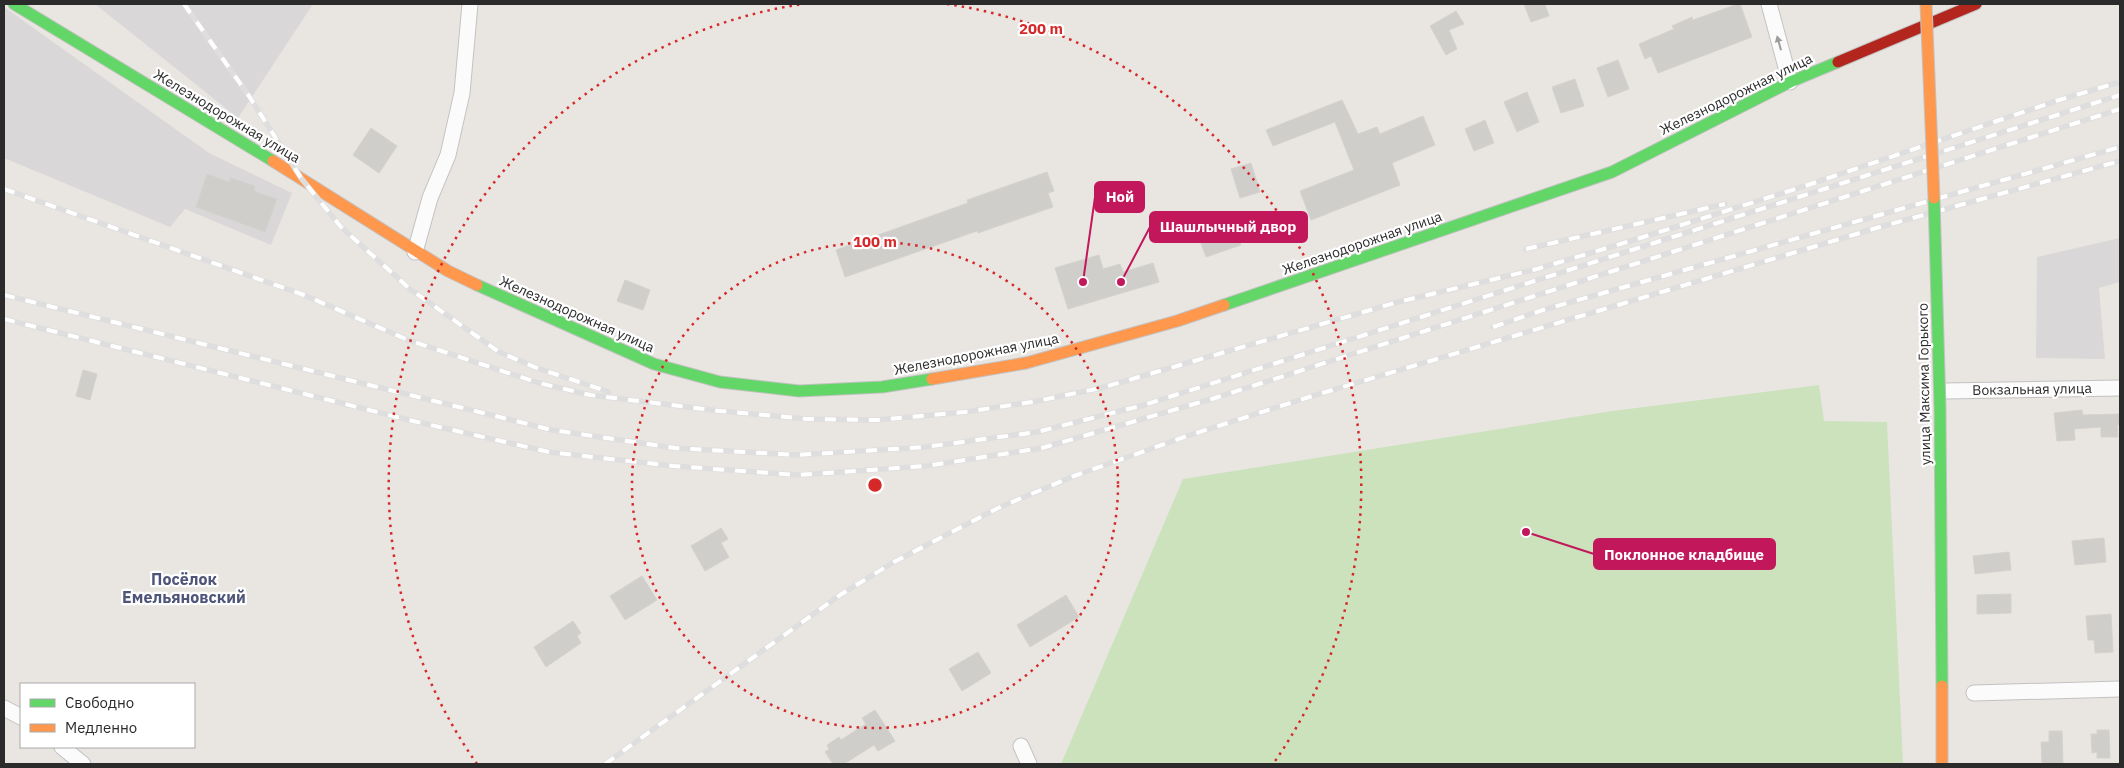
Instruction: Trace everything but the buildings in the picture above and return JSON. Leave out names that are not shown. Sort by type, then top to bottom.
[{"type":"street","name":"Железнодорожная улица","points":[[14,4],[301,178],[415,252],[448,271],[532,311],[654,364],[720,382],[799,392],[882,387],[1026,363],[1186,318],[1612,172],[1790,82],[1976,4]]},
{"type":"street","points":[[415,252],[430,198],[448,155],[462,93],[470,4]]},
{"type":"street","points":[[1769,4],[1790,82]]},
{"type":"street","name":"улица Максима Горького","points":[[1926,4],[1940,408],[1942,764]]},
{"type":"street","name":"Вокзальная улица","points":[[1945,391],[2120,388]]},
{"type":"street","points":[[1974,693],[2120,689]]},
{"type":"street","points":[[4,708],[20,716]]},
{"type":"street","points":[[1021,746],[1029,764]]},
{"type":"street","points":[[63,748],[83,764]]},
{"type":"shaded area","points":[[95,4],[313,4],[238,118]]},
{"type":"shaded area","points":[[4,7],[209,153],[292,193],[271,245],[185,209],[170,227],[4,158]]},
{"type":"shaded area","points":[[2120,238],[2120,282],[2099,288],[2105,359],[2036,358],[2037,257]]},
{"type":"green space","points":[[1819,385],[1824,421],[1887,422],[1903,764],[1061,764],[1183,479],[1612,411]]},
{"type":"railway","points":[[184,4],[249,96],[301,178],[341,227],[410,289],[499,352],[537,368],[609,392]]},
{"type":"railway","points":[[4,189],[304,295],[408,340],[539,383],[590,395],[720,411],[807,419],[877,420],[965,412],[1032,402],[1101,388],[1398,302],[1537,269],[1637,239],[1805,186],[2059,100],[2120,82]]},
{"type":"railway","points":[[4,295],[552,430],[675,448],[797,455],[925,447],[1037,432],[1144,405],[2120,95]]},
{"type":"railway","points":[[4,319],[413,421],[549,452],[673,466],[798,475],[926,466],[1042,448],[1215,398],[2120,109]]},
{"type":"railway","points":[[1493,327],[1543,310],[2120,147]]},
{"type":"railway","points":[[605,764],[840,595],[894,562],[998,508],[1074,476],[1187,436],[1309,397],[1880,227],[2120,161]]},
{"type":"railway","points":[[1526,249],[1725,204]]},
{"type":"traffic: fast","points":[[14,4],[273,161]]},
{"type":"traffic: fast","points":[[1224,305],[1612,172],[1790,82],[1838,62]]},
{"type":"traffic: fast","points":[[1934,198],[1940,408],[1942,686]]},
{"type":"traffic: fast","points":[[477,285],[654,364],[720,382],[799,391],[882,387],[932,379]]},
{"type":"traffic: slow","points":[[1926,4],[1934,198]]},
{"type":"traffic: slow","points":[[273,161],[448,271],[477,285]]},
{"type":"traffic: slow","points":[[932,379],[1026,363],[1177,321],[1224,305]]},
{"type":"traffic: slow","points":[[1942,686],[1942,764]]},
{"type":"traffic: jam","points":[[1838,62],[1976,4]]},
{"type":"place","name":"Ной","points":[[1083,282]]},
{"type":"place","name":"Шашлычный двор","points":[[1121,282]]},
{"type":"place","name":"Поклонное кладбище","points":[[1526,532]]},
{"type":"district","name":"Посёлок Емельяновский","points":[[184,588]]}]
